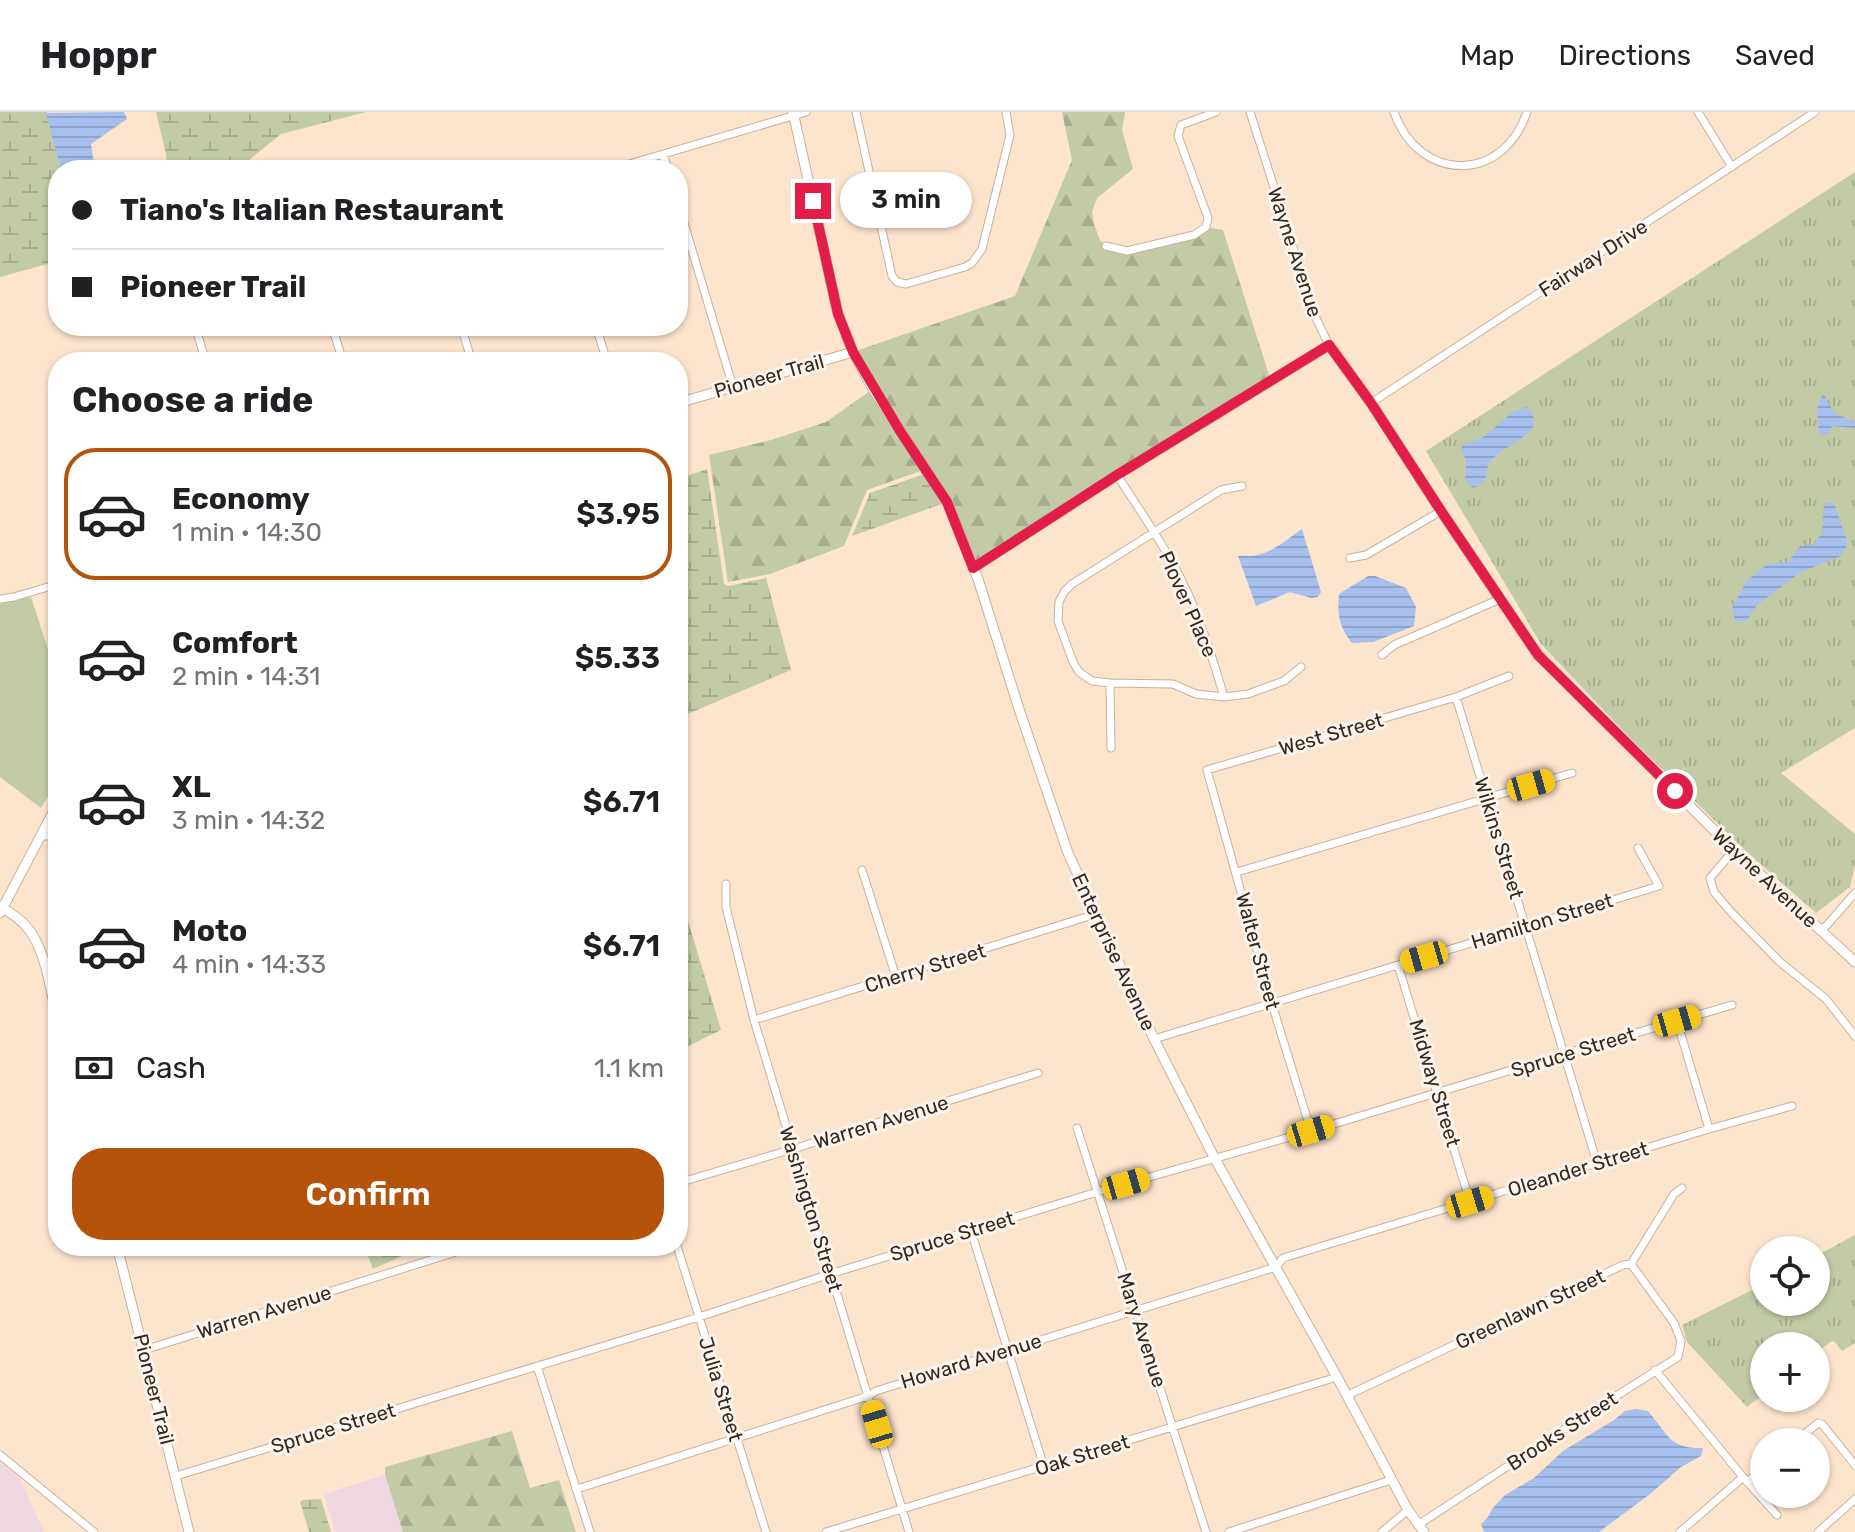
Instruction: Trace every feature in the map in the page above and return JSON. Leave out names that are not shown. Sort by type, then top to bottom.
[{"type":"street","points":[[643,160],[806,112]]},
{"type":"street","points":[[856,112],[892,276],[897,282],[906,284],[965,267],[982,249],[1010,135],[1006,112]]},
{"type":"street","points":[[1106,246],[1127,251],[1194,235],[1206,227],[1208,218],[1178,136],[1181,125],[1216,112]]},
{"type":"street","name":"Wayne Avenue","points":[[1250,112],[1315,316],[1329,345],[1371,403],[1538,655],[1734,850],[1855,962]]},
{"type":"street","points":[[1394,112],[1410,143],[1438,162],[1455,165],[1488,160],[1505,149],[1520,130],[1527,112]]},
{"type":"street","points":[[1698,112],[1732,167]]},
{"type":"street","name":"Fairway Drive","points":[[1371,403],[1815,112]]},
{"type":"street","name":"Pioneer Trail","points":[[688,400],[853,352],[838,314],[793,114]]},
{"type":"street","points":[[663,154],[665,160]]},
{"type":"street","points":[[688,236],[733,387]]},
{"type":"street","points":[[973,568],[1329,345]]},
{"type":"street","name":"Enterprise Avenue","points":[[853,352],[947,502],[973,568],[1068,853],[1154,1039],[1215,1159],[1421,1529]]},
{"type":"street","name":"Plover Place","points":[[1117,475],[1180,577],[1206,637],[1224,697]]},
{"type":"street","points":[[1242,486],[1221,490],[1072,584],[1059,602],[1058,621],[1073,662],[1079,672],[1092,681],[1173,684],[1196,694],[1224,697],[1248,694],[1284,681],[1301,667]]},
{"type":"street","points":[[1350,558],[1366,555],[1441,511]]},
{"type":"street","points":[[0,599],[48,587]]},
{"type":"street","points":[[1382,655],[1394,645],[1500,599]]},
{"type":"street","name":"West Street","points":[[1207,770],[1456,697],[1509,676]]},
{"type":"street","points":[[1110,683],[1111,748]]},
{"type":"street","name":"Wilkins Street","points":[[1456,697],[1597,1163]]},
{"type":"street","name":"Walter Street","points":[[1207,770],[1311,1131]]},
{"type":"street","points":[[1237,872],[1572,773]]},
{"type":"street","points":[[48,822],[1,909],[24,923],[33,935],[48,976]]},
{"type":"street","points":[[41,836],[48,836]]},
{"type":"street","name":"Hamilton Street","points":[[1154,1039],[1659,886],[1638,848]]},
{"type":"street","points":[[1734,850],[1710,878],[1714,892],[1780,962],[1826,999],[1855,1036]]},
{"type":"street","points":[[862,870],[896,977]]},
{"type":"street","name":"Washington Street","points":[[726,884],[726,907],[754,1020],[909,1532]]},
{"type":"street","points":[[1820,930],[1855,893]]},
{"type":"street","name":"Cherry Street","points":[[754,1020],[1096,914]]},
{"type":"street","name":"Midway Street","points":[[1398,965],[1470,1202]]},
{"type":"street","name":"Spruce Street","points":[[176,1476],[1097,1192],[1732,1005]]},
{"type":"street","points":[[1677,1021],[1709,1129]]},
{"type":"street","name":"Warren Avenue","points":[[688,1180],[1038,1073]]},
{"type":"street","name":"Oleander Street","points":[[1276,1267],[1283,1258],[1792,1106]]},
{"type":"street","name":"Mary Avenue","points":[[1077,1128],[1206,1532]]},
{"type":"street","name":"Greenlawn Street","points":[[1346,1396],[1623,1265],[1631,1264],[1674,1194],[1682,1188]]},
{"type":"street","points":[[971,1231],[1044,1467]]},
{"type":"street","name":"Pioneer Trail","points":[[120,1256],[189,1532]]},
{"type":"street","name":"Warren Avenue","points":[[144,1350],[443,1256]]},
{"type":"street","name":"Julia Street","points":[[680,1256],[766,1532]]},
{"type":"street","name":"Brooks Street","points":[[1421,1529],[1678,1357],[1681,1341],[1674,1323],[1631,1264]]},
{"type":"street","name":"Howard Avenue","points":[[577,1489],[876,1391],[1276,1267]]},
{"type":"street","points":[[537,1366],[590,1532]]},
{"type":"street","points":[[1655,1370],[1777,1515]]},
{"type":"street","name":"Oak Street","points":[[826,1532],[1337,1377]]},
{"type":"street","points":[[1830,1434],[1855,1465]]},
{"type":"street","points":[[0,1455],[94,1532]]},
{"type":"street","points":[[1680,1532],[1750,1477]]},
{"type":"street","points":[[1229,1532],[1391,1480]]},
{"type":"street","points":[[1818,1532],[1855,1499]]},
{"type":"street","points":[[1382,1532],[1408,1510]]},
{"type":"shaded area","points":[[0,1461],[19,1477],[44,1532],[0,1532]]},
{"type":"shaded area","points":[[385,1475],[403,1532],[335,1532],[324,1494]]},
{"type":"green space","points":[[0,112],[47,112],[59,160],[48,160],[48,264],[0,277]]},
{"type":"green space","points":[[156,112],[366,112],[281,134],[249,160],[166,160]]},
{"type":"green space","points":[[1062,112],[1125,112],[1122,130],[1133,169],[1097,198],[1092,212],[1100,240],[1106,246],[1128,251],[1194,235],[1206,227],[1223,230],[1271,381],[973,568],[946,502],[926,469],[867,490],[844,546],[770,574],[728,582],[709,455],[826,422],[873,389],[853,352],[1015,296],[1072,160]]},
{"type":"green space","points":[[1855,172],[1855,728],[1781,773],[1855,834],[1855,865],[1850,887],[1816,913],[1747,852],[1632,740],[1541,644],[1426,451]]},
{"type":"green space","points":[[707,469],[724,584],[728,586],[766,578],[791,670],[688,714],[688,476]]},
{"type":"green space","points":[[924,474],[942,504],[852,536],[870,493]]},
{"type":"green space","points":[[31,597],[48,649],[48,796],[41,808],[0,777],[0,604]]},
{"type":"green space","points":[[688,921],[721,1030],[688,1046]]},
{"type":"green space","points":[[1855,1235],[1855,1343],[1842,1351],[1835,1342],[1830,1342],[1830,1332],[1750,1332],[1750,1405],[1747,1407],[1687,1342],[1682,1325],[1750,1291],[1750,1316],[1830,1316],[1830,1248]]},
{"type":"green space","points":[[368,1256],[402,1256],[373,1269]]},
{"type":"green space","points":[[512,1431],[530,1488],[559,1480],[576,1532],[403,1532],[385,1467]]},
{"type":"green space","points":[[321,1499],[331,1532],[309,1532],[300,1502]]},
{"type":"water","points":[[124,112],[127,119],[91,144],[93,160],[58,160],[46,113]]},
{"type":"water","points":[[1823,393],[1834,413],[1855,422],[1855,428],[1832,426],[1829,434],[1819,435],[1817,409]]},
{"type":"water","points":[[1526,407],[1534,417],[1532,429],[1492,459],[1484,480],[1473,488],[1465,480],[1463,444],[1482,438],[1514,411]]},
{"type":"water","points":[[1824,503],[1834,503],[1848,543],[1841,556],[1801,572],[1757,605],[1746,621],[1735,621],[1732,608],[1747,580],[1768,564],[1788,562],[1800,546],[1812,545],[1822,534]]},
{"type":"water","points":[[1302,529],[1321,592],[1318,597],[1311,598],[1290,592],[1256,606],[1238,556],[1255,556],[1270,551]]},
{"type":"water","points":[[1368,576],[1406,588],[1416,607],[1414,626],[1373,642],[1352,643],[1340,620],[1339,594]]},
{"type":"water","points":[[1625,1411],[1648,1411],[1676,1443],[1703,1448],[1701,1456],[1681,1467],[1599,1532],[1484,1532],[1481,1524],[1505,1495],[1534,1478],[1563,1451]]},
{"type":"route","points":[[813,201],[838,314],[853,352],[873,389],[947,502],[973,568],[1329,345],[1371,403],[1538,655],[1675,791]]}]
